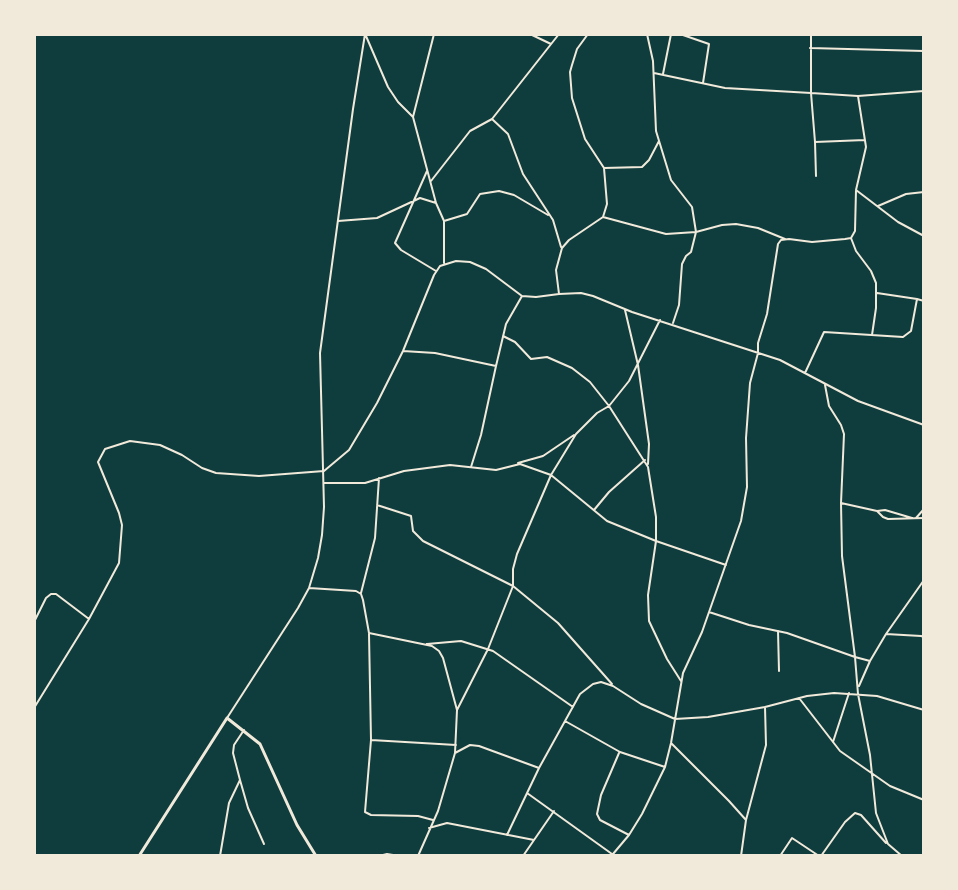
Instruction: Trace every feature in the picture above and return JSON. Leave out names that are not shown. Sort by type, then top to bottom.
[{"type":"street","points":[[365,34],[388,87],[398,102],[413,117],[436,203],[444,221],[444,263]]},
{"type":"street","points":[[139,855],[309,588],[316,567],[322,535],[324,483],[320,353],[365,34]]},
{"type":"street","points":[[413,117],[434,34]]},
{"type":"street","points":[[530,34],[551,44]]},
{"type":"street","points":[[431,181],[470,131],[492,119],[559,34]]},
{"type":"street","points":[[559,294],[556,270],[562,248],[569,240],[603,218],[607,204],[604,168],[585,139],[572,98],[570,72],[577,49],[588,34]]},
{"type":"street","points":[[647,34],[654,73],[655,122],[659,141],[671,180],[692,207],[696,232],[692,252],[686,256],[682,264],[679,305],[673,324]]},
{"type":"street","points":[[663,74],[671,34]]},
{"type":"street","points":[[680,34],[709,44],[702,83]]},
{"type":"street","points":[[811,34],[811,93],[816,176]]},
{"type":"street","points":[[810,48],[924,51]]},
{"type":"street","points":[[654,73],[729,89],[858,96],[924,91]]},
{"type":"street","points":[[850,238],[856,226],[856,190],[865,154],[858,96]]},
{"type":"street","points":[[492,119],[508,134],[523,174],[550,216],[562,248]]},
{"type":"street","points":[[815,142],[865,140]]},
{"type":"street","points":[[604,168],[642,167],[649,160],[659,141]]},
{"type":"street","points":[[428,169],[395,245],[436,270]]},
{"type":"street","points":[[856,190],[898,222],[924,236]]},
{"type":"street","points":[[444,221],[467,214],[480,194],[499,192],[514,195],[550,216]]},
{"type":"street","points":[[878,206],[906,194],[924,192]]},
{"type":"street","points":[[338,221],[377,218],[420,198],[436,203]]},
{"type":"street","points":[[603,218],[666,234],[696,232],[736,224],[758,228],[786,240]]},
{"type":"street","points":[[526,793],[613,855],[647,805],[665,767],[681,681],[709,612],[739,530],[744,509],[747,487],[747,409],[750,383],[771,297],[778,244],[781,240],[812,242],[850,238]]},
{"type":"street","points":[[850,238],[856,251],[875,277],[877,293],[872,335]]},
{"type":"street","points":[[34,708],[89,619],[119,564],[122,525],[98,462],[105,449],[130,441],[160,445],[202,468],[216,472],[259,476],[324,471],[349,450],[377,403],[403,351],[436,270],[444,263],[462,260],[478,265],[502,279],[522,296],[559,294],[593,296],[624,309],[789,364],[825,385],[873,408],[924,425]]},
{"type":"street","points":[[877,293],[924,301]]},
{"type":"street","points":[[471,467],[481,435],[503,336],[511,312],[522,296]]},
{"type":"street","points":[[805,373],[824,332],[899,337],[908,335],[912,327],[917,299]]},
{"type":"street","points":[[624,309],[638,365],[649,444],[648,467],[656,517],[656,541],[648,595],[649,621],[667,659],[681,681]]},
{"type":"street","points":[[324,483],[357,484],[394,473],[431,466],[450,465],[495,470],[543,456],[576,434],[597,413],[609,406],[629,381],[660,320]]},
{"type":"street","points":[[503,336],[515,342],[531,358],[547,357],[572,368],[590,382],[609,406],[648,467]]},
{"type":"street","points":[[403,351],[435,353],[496,366]]},
{"type":"street","points":[[825,385],[829,406],[844,434],[841,502],[843,564],[858,694],[867,733],[876,813],[888,844]]},
{"type":"street","points":[[457,711],[488,649],[513,586],[513,569],[517,554],[551,475],[576,434]]},
{"type":"street","points":[[594,510],[609,492],[645,460]]},
{"type":"street","points":[[514,464],[551,475],[611,524],[726,565]]},
{"type":"street","points":[[380,478],[375,538],[360,594],[369,633],[371,740],[365,812],[372,815],[418,816],[434,821]]},
{"type":"street","points":[[841,502],[914,518]]},
{"type":"street","points":[[377,505],[409,514],[412,517],[413,531],[423,541],[513,586],[558,623],[614,686],[641,704],[675,719],[716,716],[826,693],[858,694],[898,701],[924,710]]},
{"type":"street","points":[[914,518],[924,509]]},
{"type":"street","points":[[877,511],[888,519],[924,518]]},
{"type":"street","points":[[858,689],[870,661],[886,634],[924,580]]},
{"type":"street","points":[[309,588],[351,591],[360,594]]},
{"type":"street","points":[[34,622],[46,598],[51,594],[56,594],[89,619]]},
{"type":"street","points":[[709,612],[749,625],[778,631],[870,661]]},
{"type":"street","points":[[778,631],[779,671]]},
{"type":"street","points":[[369,633],[435,647],[443,658],[457,711],[455,753],[443,797],[418,855]]},
{"type":"street","points":[[886,634],[923,636]]},
{"type":"street","points":[[424,644],[453,641],[471,643],[488,649],[573,707]]},
{"type":"street","points":[[507,835],[526,793],[580,694],[593,684],[602,682],[614,686]]},
{"type":"street","points":[[832,743],[849,693]]},
{"type":"street","points":[[799,698],[840,751],[890,786],[924,800]]},
{"type":"street","points":[[741,855],[746,820],[766,745],[765,707]]},
{"type":"street","points":[[227,718],[260,744],[297,825],[315,855]]},
{"type":"street","points":[[565,721],[620,752],[665,767]]},
{"type":"street","points":[[244,730],[236,741],[233,753],[248,808],[264,844]]},
{"type":"street","points":[[371,740],[456,745]]},
{"type":"street","points":[[671,743],[746,820]]},
{"type":"street","points":[[455,753],[470,745],[479,746],[539,768]]},
{"type":"street","points":[[620,752],[601,795],[597,814],[600,820],[628,835]]},
{"type":"street","points":[[220,855],[227,811],[240,780]]},
{"type":"street","points":[[523,855],[554,812]]},
{"type":"street","points":[[780,855],[792,838],[820,855],[849,817],[855,813],[861,814],[899,855]]},
{"type":"street","points":[[429,828],[447,824],[534,840]]},
{"type":"street","points":[[379,855],[399,855]]}]
